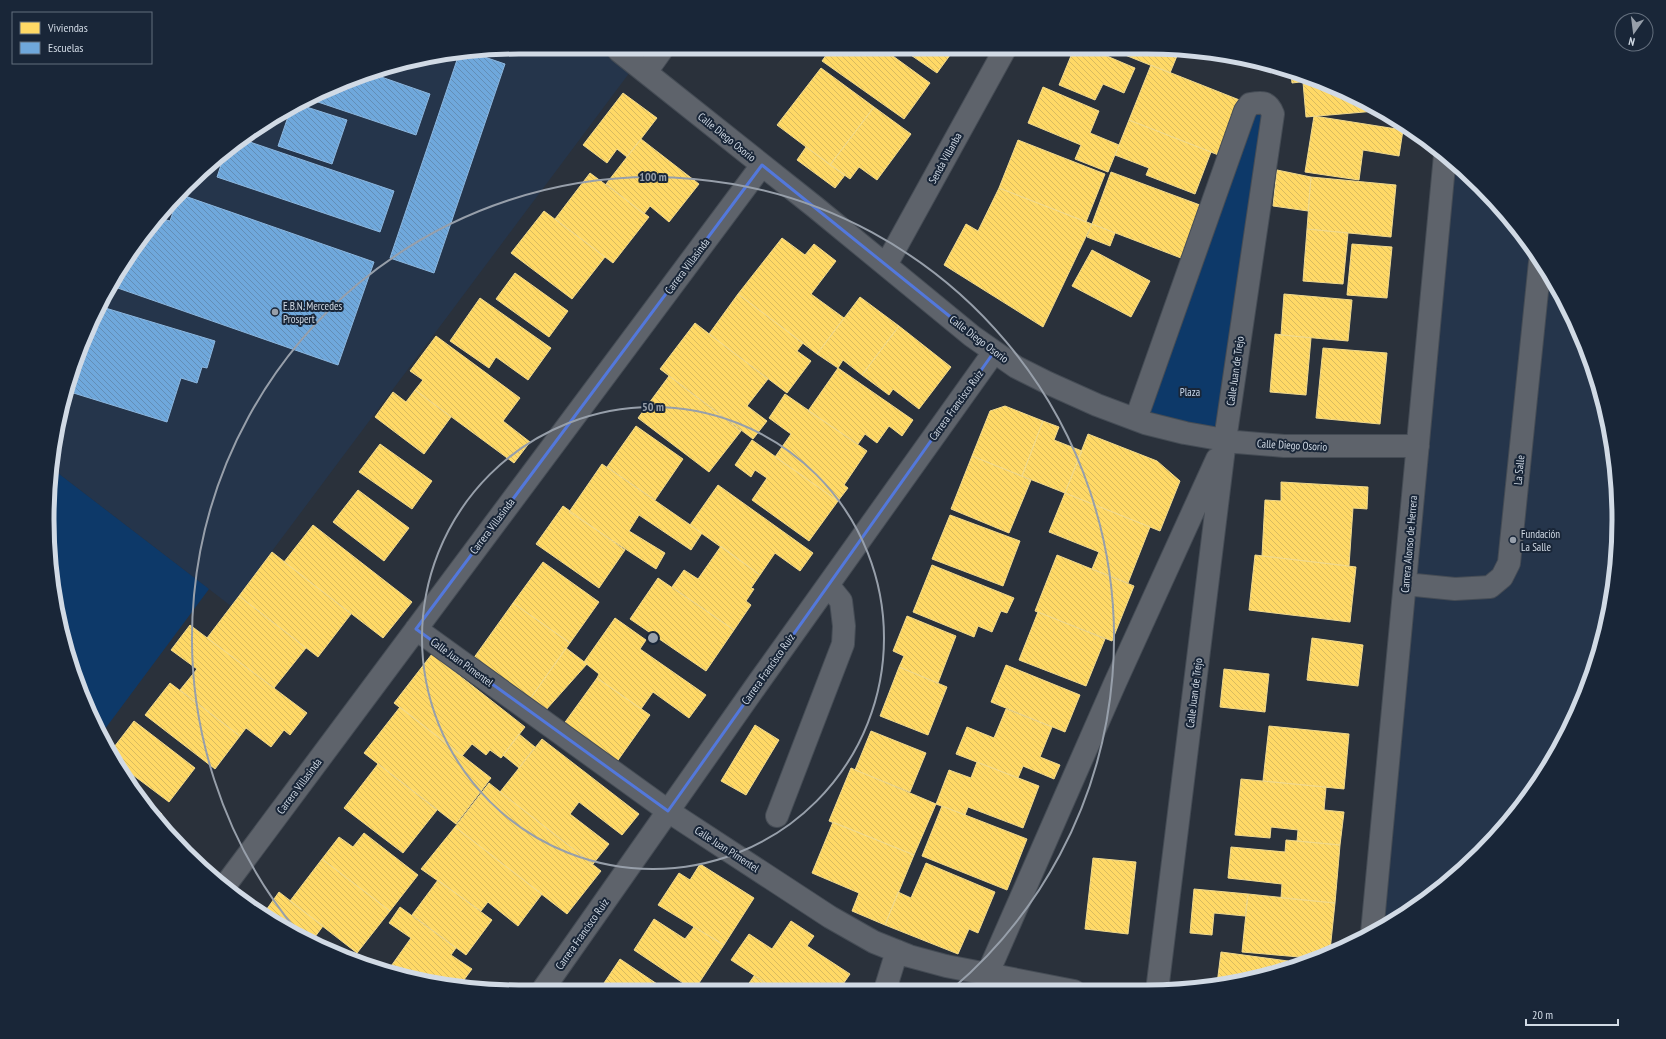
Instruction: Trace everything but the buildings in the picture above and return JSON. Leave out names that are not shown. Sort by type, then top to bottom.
[{"type":"street","name":"Calle Diego Osorio","points":[[623,54],[972,336],[1016,367],[1048,383],[1097,405],[1145,423],[1185,433],[1225,440],[1284,446],[1418,446]]},
{"type":"street","points":[[646,72],[659,54]]},
{"type":"street","name":"Senda Villanba","points":[[886,266],[1002,54]]},
{"type":"street","name":"Calle Juan de Trejo","points":[[1136,419],[1245,111],[1250,104],[1264,103],[1270,107],[1273,114],[1225,440],[1158,985]]},
{"type":"street","name":"Carrera Alonso de Herrera","points":[[1373,926],[1444,162]]},
{"type":"street","name":"Carrera Villasinda","points":[[228,882],[762,165]]},
{"type":"street","name":"La Salle","points":[[1405,584],[1455,589],[1490,587],[1502,577],[1509,563],[1539,269]]},
{"type":"street","name":"Carrera Francisco Ruiz","points":[[546,985],[994,352]]},
{"type":"street","points":[[987,975],[1114,683],[1225,440]]},
{"type":"street","points":[[777,816],[843,644],[844,626],[841,601],[828,585]]},
{"type":"street","name":"Calle Juan Pimentel","points":[[416,629],[668,811],[830,917],[874,942],[897,951],[946,966],[1045,985]]},
{"type":"street","points":[[887,985],[897,951]]},
{"type":"highlighted area","points":[[762,165],[994,352],[668,811],[416,629]]},
{"type":"shaded area","name":"E.B.N. Mercedes Prospert","points":[[520,54],[623,54],[636,64],[231,606],[57,472],[63,429],[70,399],[89,341],[116,287],[132,261],[150,236],[190,190],[236,150],[287,116],[341,89],[399,70],[459,58]]},
{"type":"shaded area","name":"Fundación La Salle","points":[[1444,163],[1476,190],[1516,236],[1550,287],[1577,341],[1596,399],[1608,459],[1611,489],[1611,550],[1603,610],[1596,640],[1577,698],[1550,752],[1516,803],[1476,849],[1430,889],[1384,920]]},
{"type":"green space","name":"Plaza","points":[[1256,103],[1270,107],[1225,440],[1145,423]]},
{"type":"green space","points":[[57,472],[209,589],[104,730],[89,698],[70,640],[63,610],[55,550],[54,520]]},
{"type":"place","name":"E.B.N. Mercedes Prospert","points":[[275,312]]},
{"type":"place","name":"Fundación La Salle","points":[[1513,540]]}]
